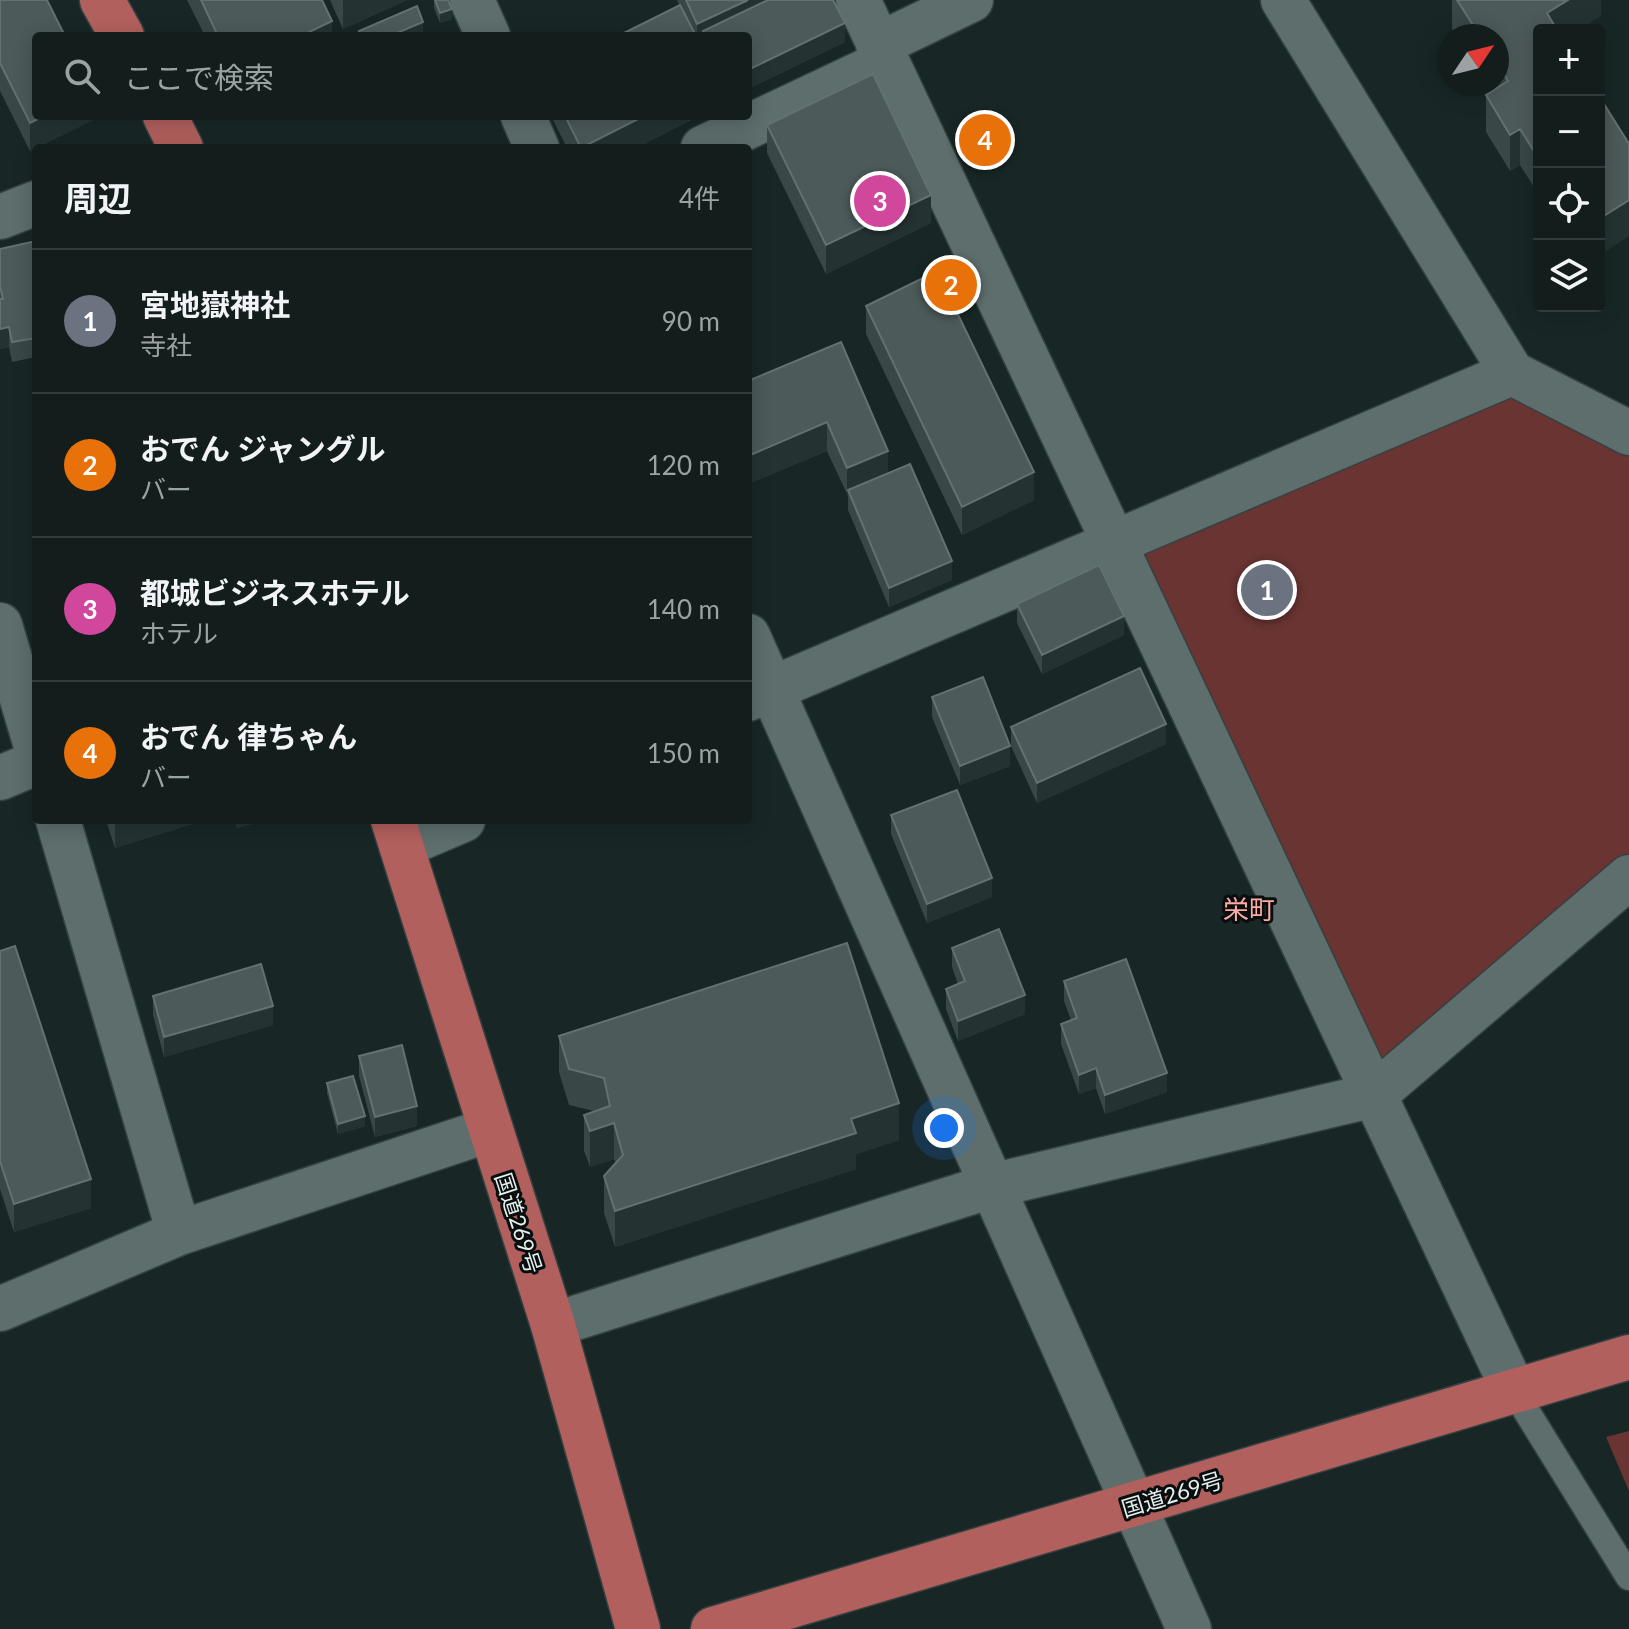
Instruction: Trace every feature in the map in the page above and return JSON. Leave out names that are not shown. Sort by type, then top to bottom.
[{"type":"highway","points":[[102,0],[120,32]]},
{"type":"highway","name":"国道269号","points":[[397,833],[553,1325],[638,1629]]},
{"type":"highway","name":"国道269号","points":[[713,1629],[1629,1357]]},
{"type":"street","points":[[472,0],[486,32]]},
{"type":"street","points":[[858,0],[1514,1391]]},
{"type":"street","points":[[711,144],[882,53],[971,0]]},
{"type":"street","points":[[1283,0],[1512,373],[1629,433]]},
{"type":"street","points":[[525,120],[535,144]]},
{"type":"street","points":[[0,217],[32,205]]},
{"type":"street","points":[[760,694],[1512,373]]},
{"type":"street","points":[[0,625],[32,733]]},
{"type":"street","points":[[752,655],[760,694],[991,1186],[1189,1629]]},
{"type":"street","points":[[0,778],[32,765]]},
{"type":"street","points":[[59,824],[179,1233]]},
{"type":"street","points":[[397,833],[443,824]]},
{"type":"street","points":[[553,1325],[991,1186],[1374,1095],[1629,877]]},
{"type":"street","points":[[0,1309],[179,1233],[489,1130]]},
{"type":"lane","points":[[1514,1391],[1629,1577]]},
{"type":"shaded area","points":[[1512,373],[1629,433],[1629,877],[1374,1095],[1114,542]]},
{"type":"shaded area","points":[[1629,1431],[1629,1491],[1606,1437]]},
{"type":"building","points":[[0,0],[47,0],[63,32],[32,32],[32,120],[36,120],[30,123],[0,63]]},
{"type":"building","points":[[201,0],[322,0],[332,21],[309,32],[216,32]]},
{"type":"building","points":[[435,0],[448,0],[452,9],[440,13]]},
{"type":"building","points":[[686,0],[748,0],[697,24]]},
{"type":"building","points":[[768,0],[833,0],[845,23],[752,68],[752,32],[703,31]]},
{"type":"building","points":[[1457,0],[1568,0],[1547,13],[1553,24],[1533,24],[1533,150],[1520,129],[1510,135],[1487,96],[1509,96],[1509,24],[1472,24]]},
{"type":"building","points":[[680,5],[694,32],[626,32]]},
{"type":"building","points":[[417,6],[423,22],[399,32],[359,31]]},
{"type":"building","points":[[873,74],[931,195],[826,245],[767,125]]},
{"type":"building","points":[[1605,106],[1629,144],[1629,200],[1605,215]]},
{"type":"building","points":[[567,120],[636,120],[589,144],[579,144]]},
{"type":"building","points":[[32,242],[32,339],[12,342],[9,327],[0,329],[0,299],[3,299],[0,249]]},
{"type":"building","points":[[937,271],[1034,472],[962,507],[866,306]]},
{"type":"building","points":[[841,342],[888,451],[847,468],[827,422],[752,454],[752,379]]},
{"type":"building","points":[[910,464],[952,561],[889,588],[848,490]]},
{"type":"building","points":[[1099,565],[1124,616],[1042,655],[1017,604]]},
{"type":"building","points":[[1140,668],[1166,724],[1037,783],[1011,727]]},
{"type":"building","points":[[983,677],[1010,746],[960,766],[932,697]]},
{"type":"building","points":[[957,790],[992,878],[927,904],[891,815]]},
{"type":"building","points":[[999,929],[1025,995],[958,1021],[946,989],[965,981],[952,948]]},
{"type":"building","points":[[847,943],[899,1103],[851,1119],[856,1133],[615,1211],[604,1176],[623,1155],[614,1123],[590,1131],[584,1115],[610,1106],[604,1078],[569,1069],[559,1036]]},
{"type":"building","points":[[15,946],[91,1179],[14,1204],[0,1161],[0,951]]},
{"type":"building","points":[[1126,959],[1167,1073],[1105,1095],[1096,1068],[1079,1075],[1061,1024],[1077,1018],[1064,981]]},
{"type":"building","points":[[261,964],[273,1006],[164,1037],[153,996]]},
{"type":"building","points":[[402,1045],[417,1106],[375,1117],[359,1056]]},
{"type":"building","points":[[353,1076],[365,1116],[338,1124],[327,1083]]},
{"type":"place","name":"おでん 律ちゃん","points":[[985,140]]},
{"type":"place","name":"都城ビジネスホテル","points":[[880,201]]},
{"type":"place","name":"おでん ジャングル","points":[[951,285]]},
{"type":"place","name":"宮地嶽神社","points":[[1267,590]]},
{"type":"district","name":"栄町","points":[[1249,909]]}]
